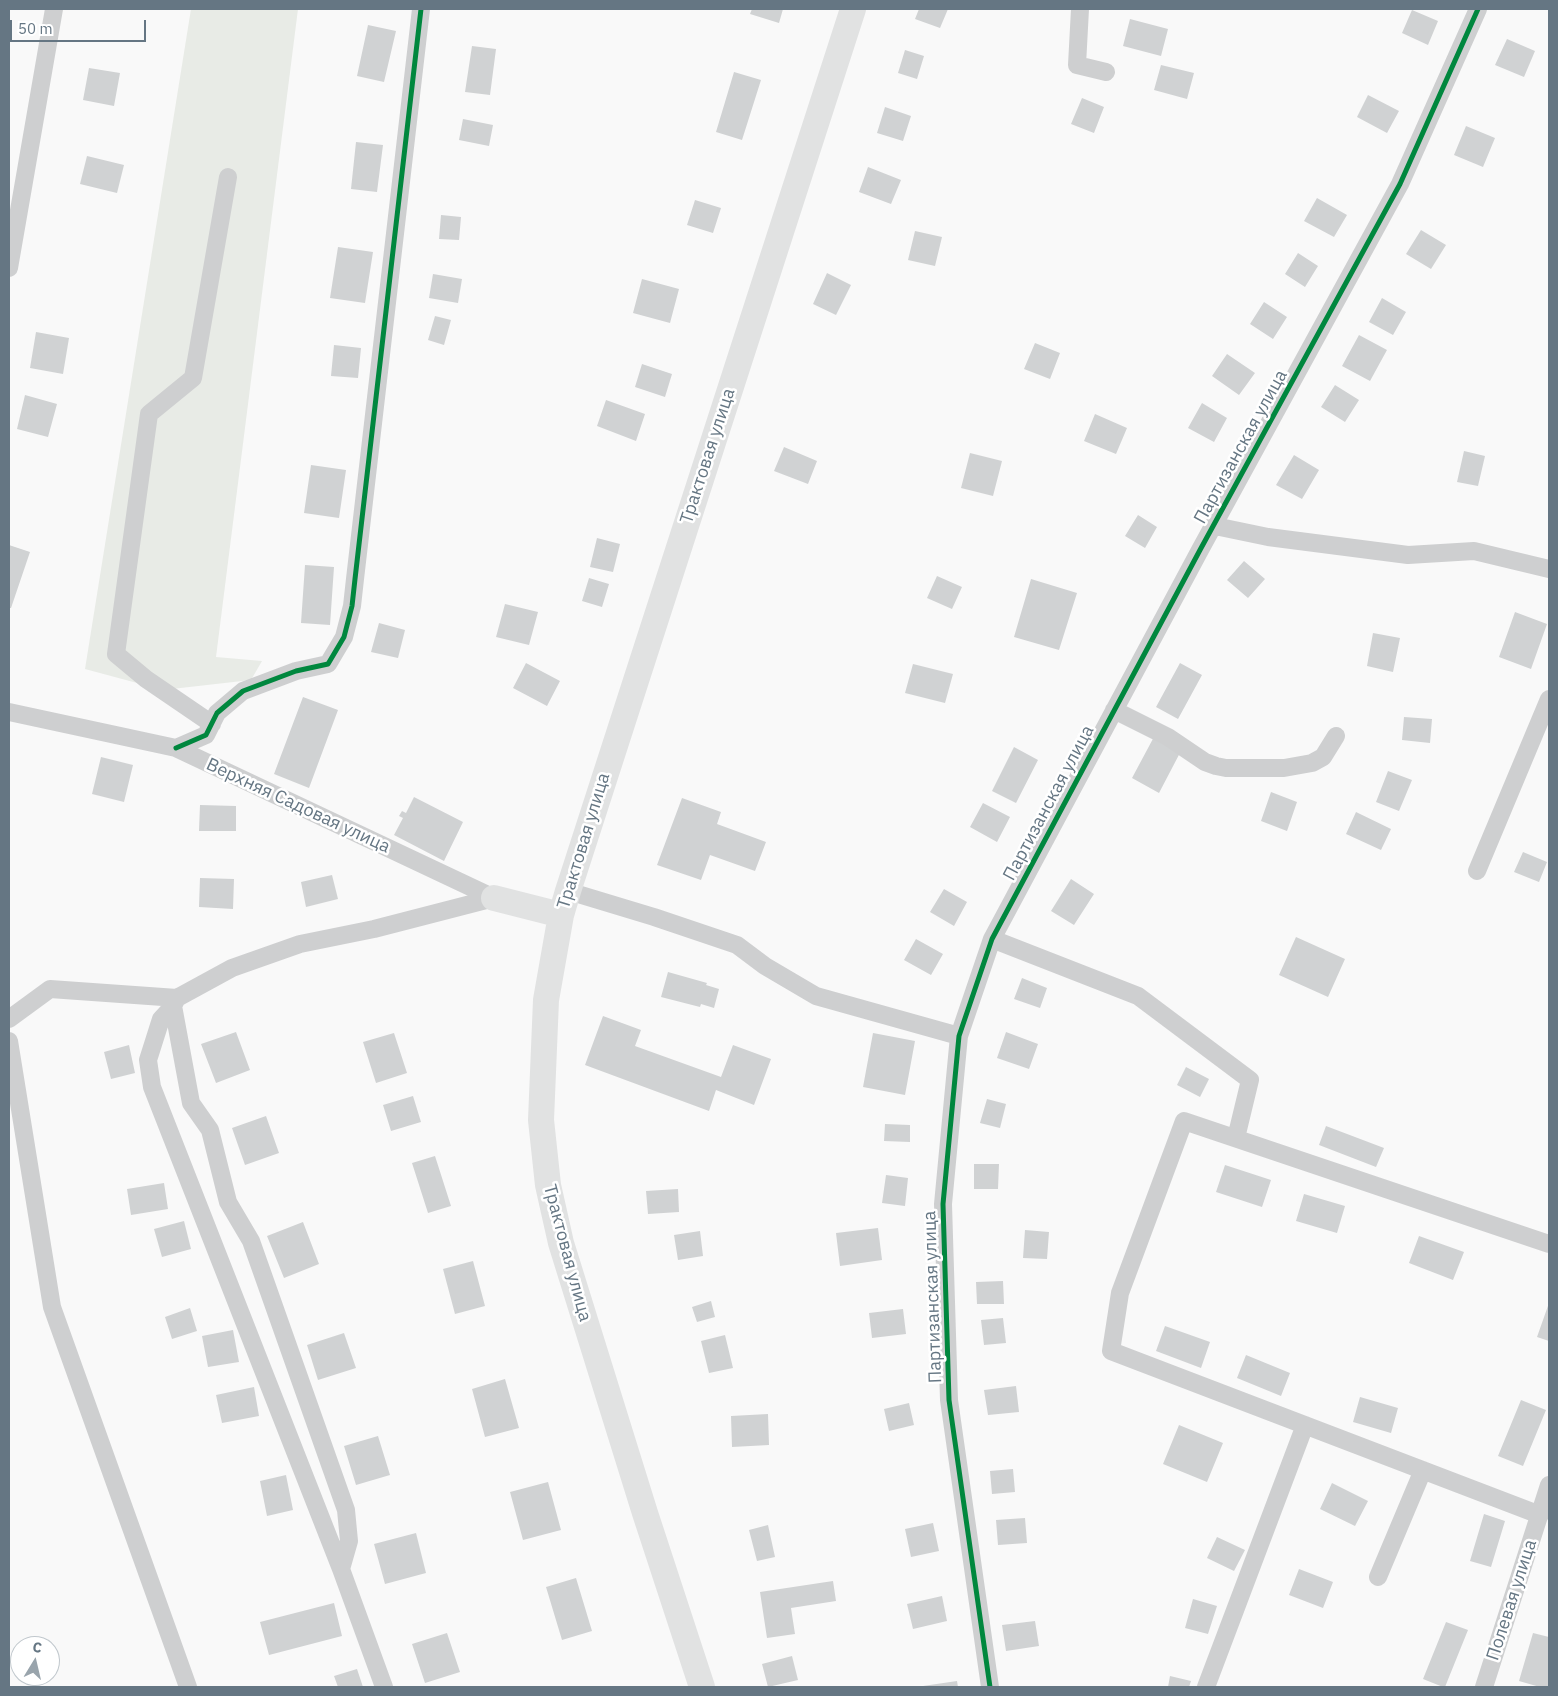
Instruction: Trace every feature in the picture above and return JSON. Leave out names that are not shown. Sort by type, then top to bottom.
[{"type":"highway","name":"Трактовая улица","points":[[702,1687],[645,1513],[561,1244],[548,1185],[541,1120],[546,1010],[564,903],[852,9]]},
{"type":"highway","points":[[494,898],[564,903]]},
{"type":"street","points":[[9,268],[54,9]]},
{"type":"street","points":[[176,748],[206,735],[217,713],[243,691],[296,671],[328,664],[344,637],[352,606],[421,9]]},
{"type":"street","points":[[1080,9],[1077,65],[1106,72]]},
{"type":"street","name":"Партизанская улица","points":[[990,1687],[949,1400],[943,1204],[959,1036],[992,939],[1114,710],[1400,184],[1478,9]]},
{"type":"street","points":[[212,724],[146,679],[116,654],[149,414],[193,378],[228,177]]},
{"type":"street","points":[[1214,526],[1268,537],[1408,555],[1474,551],[1549,569]]},
{"type":"street","points":[[1476,871],[1549,699]]},
{"type":"street","points":[[1114,710],[1168,738],[1205,762],[1226,768],[1284,768],[1312,763],[1323,756],[1336,736]]},
{"type":"street","name":"Верхняя Садовая улица","points":[[9,712],[176,748],[494,898]]},
{"type":"street","points":[[384,1687],[341,1569],[152,1087],[148,1060],[161,1019],[175,1002],[232,968],[300,944],[374,929],[494,898]]},
{"type":"street","points":[[564,903],[654,917],[737,945],[765,966],[816,996],[959,1036]]},
{"type":"street","points":[[992,939],[1138,996],[1250,1080],[1236,1138]]},
{"type":"street","points":[[9,1019],[50,989],[175,1002]]},
{"type":"street","points":[[175,1002],[191,1103],[210,1130],[228,1202],[251,1241],[346,1510],[349,1541],[341,1569]]},
{"type":"street","points":[[9,1041],[52,1307],[188,1687]]},
{"type":"street","points":[[1540,1516],[1111,1351],[1120,1293],[1184,1121],[1549,1244]]},
{"type":"street","points":[[1206,1687],[1305,1425]]},
{"type":"street","points":[[1378,1577],[1423,1470]]},
{"type":"street","name":"Полевая улица","points":[[1484,1687],[1549,1485]]},
{"type":"shaded area","points":[[191,9],[298,9],[216,657],[262,661],[251,680],[163,690],[85,669]]},
{"type":"building","points":[[752,9],[783,9],[779,23],[750,14]]},
{"type":"building","points":[[919,9],[948,9],[940,28],[915,19]]},
{"type":"building","points":[[1412,10],[1438,21],[1428,45],[1402,33]]},
{"type":"building","points":[[1130,19],[1168,29],[1161,56],[1123,46]]},
{"type":"building","points":[[368,25],[396,31],[384,82],[357,76]]},
{"type":"building","points":[[1507,39],[1535,51],[1524,77],[1495,65]]},
{"type":"building","points":[[472,46],[496,49],[490,95],[465,92]]},
{"type":"building","points":[[905,50],[924,56],[917,79],[898,73]]},
{"type":"building","points":[[1161,65],[1194,73],[1187,99],[1154,90]]},
{"type":"building","points":[[89,68],[120,73],[114,106],[83,100]]},
{"type":"building","points":[[734,72],[761,80],[742,140],[716,132]]},
{"type":"building","points":[[1368,95],[1399,111],[1387,133],[1357,117]]},
{"type":"building","points":[[1082,98],[1104,107],[1094,133],[1071,124]]},
{"type":"building","points":[[885,107],[911,116],[903,141],[877,133]]},
{"type":"building","points":[[463,119],[493,125],[489,146],[459,140]]},
{"type":"building","points":[[1466,126],[1495,138],[1483,167],[1454,155]]},
{"type":"building","points":[[356,142],[383,145],[377,192],[351,189]]},
{"type":"building","points":[[87,156],[124,165],[117,193],[80,184]]},
{"type":"building","points":[[868,167],[901,180],[891,204],[859,192]]},
{"type":"building","points":[[1317,198],[1347,215],[1334,237],[1304,221]]},
{"type":"building","points":[[695,200],[721,208],[713,233],[687,225]]},
{"type":"building","points":[[441,215],[461,217],[459,240],[439,239]]},
{"type":"building","points":[[1421,230],[1446,245],[1431,269],[1406,254]]},
{"type":"building","points":[[915,231],[942,237],[935,266],[908,260]]},
{"type":"building","points":[[338,247],[373,252],[365,303],[330,298]]},
{"type":"building","points":[[1298,253],[1318,266],[1305,287],[1285,274]]},
{"type":"building","points":[[827,273],[851,285],[836,315],[813,304]]},
{"type":"building","points":[[433,274],[462,279],[458,303],[429,298]]},
{"type":"building","points":[[642,279],[679,289],[670,323],[633,313]]},
{"type":"building","points":[[1382,298],[1406,312],[1393,335],[1369,322]]},
{"type":"building","points":[[1264,302],[1287,317],[1273,339],[1250,324]]},
{"type":"building","points":[[435,316],[451,320],[444,345],[428,340]]},
{"type":"building","points":[[36,332],[69,338],[63,374],[30,368]]},
{"type":"building","points":[[1359,335],[1387,350],[1370,381],[1342,366]]},
{"type":"building","points":[[1035,343],[1060,353],[1050,379],[1024,369]]},
{"type":"building","points":[[334,345],[361,348],[358,378],[331,376]]},
{"type":"building","points":[[1227,354],[1255,373],[1239,395],[1212,376]]},
{"type":"building","points":[[642,364],[672,374],[665,397],[635,387]]},
{"type":"building","points":[[1335,385],[1359,400],[1345,422],[1321,407]]},
{"type":"building","points":[[25,395],[57,404],[48,437],[17,429]]},
{"type":"building","points":[[606,400],[645,414],[636,441],[597,426]]},
{"type":"building","points":[[1202,403],[1227,418],[1214,442],[1188,428]]},
{"type":"building","points":[[1095,414],[1127,428],[1116,454],[1084,441]]},
{"type":"building","points":[[784,447],[817,461],[808,484],[774,471]]},
{"type":"building","points":[[1464,451],[1485,456],[1478,486],[1457,482]]},
{"type":"building","points":[[970,453],[1002,461],[993,496],[961,488]]},
{"type":"building","points":[[1294,455],[1319,470],[1302,499],[1276,485]]},
{"type":"building","points":[[311,465],[346,470],[339,518],[304,513]]},
{"type":"building","points":[[1138,515],[1157,527],[1145,548],[1125,536]]},
{"type":"building","points":[[597,538],[620,544],[613,572],[590,567]]},
{"type":"building","points":[[9,545],[30,552],[11,608],[9,608]]},
{"type":"building","points":[[1244,561],[1265,579],[1248,598],[1227,580]]},
{"type":"building","points":[[305,565],[334,567],[330,625],[301,623]]},
{"type":"building","points":[[937,576],[962,587],[952,609],[927,598]]},
{"type":"building","points":[[589,578],[609,584],[602,607],[582,601]]},
{"type":"building","points":[[1031,579],[1077,593],[1059,650],[1014,637]]},
{"type":"building","points":[[505,604],[538,612],[529,645],[496,637]]},
{"type":"building","points":[[1515,612],[1547,624],[1531,669],[1499,657]]},
{"type":"building","points":[[379,623],[405,630],[398,658],[371,652]]},
{"type":"building","points":[[1373,633],[1400,638],[1393,672],[1367,666]]},
{"type":"building","points":[[526,663],[560,681],[547,706],[513,688]]},
{"type":"building","points":[[1180,663],[1202,675],[1178,719],[1156,707]]},
{"type":"building","points":[[913,664],[953,674],[945,703],[905,693]]},
{"type":"building","points":[[303,697],[338,710],[309,788],[274,774]]},
{"type":"building","points":[[1404,717],[1432,719],[1430,743],[1402,740]]},
{"type":"building","points":[[1155,735],[1182,749],[1159,793],[1132,778]]},
{"type":"building","points":[[1014,747],[1038,760],[1016,803],[992,791]]},
{"type":"building","points":[[101,757],[133,765],[124,802],[92,794]]},
{"type":"building","points":[[1388,771],[1412,780],[1399,811],[1376,802]]},
{"type":"building","points":[[1271,792],[1297,802],[1287,831],[1261,821]]},
{"type":"building","points":[[414,797],[463,822],[444,861],[394,835],[403,818],[399,816],[402,811],[406,813]]},
{"type":"building","points":[[682,798],[721,812],[717,824],[766,842],[755,871],[710,855],[701,880],[657,865]]},
{"type":"building","points":[[983,803],[1010,817],[997,842],[970,827]]},
{"type":"building","points":[[200,805],[236,806],[236,831],[199,831]]},
{"type":"building","points":[[1356,812],[1391,829],[1381,850],[1346,834]]},
{"type":"building","points":[[1523,852],[1547,862],[1539,882],[1514,872]]},
{"type":"building","points":[[332,875],[338,899],[306,907],[301,882]]},
{"type":"building","points":[[200,878],[234,879],[233,909],[199,907]]},
{"type":"building","points":[[1071,879],[1094,894],[1074,925],[1051,911]]},
{"type":"building","points":[[944,889],[967,902],[954,926],[930,912]]},
{"type":"building","points":[[1296,937],[1345,959],[1328,997],[1279,975]]},
{"type":"building","points":[[916,939],[943,954],[931,975],[904,960]]},
{"type":"building","points":[[668,972],[707,983],[706,985],[719,989],[714,1008],[701,1004],[700,1007],[661,997]]},
{"type":"building","points":[[1022,978],[1047,988],[1040,1008],[1014,999]]},
{"type":"building","points":[[603,1016],[641,1030],[635,1046],[721,1077],[733,1045],[771,1059],[754,1105],[716,1090],[709,1111],[585,1065]]},
{"type":"building","points":[[236,1032],[250,1070],[216,1083],[201,1044]]},
{"type":"building","points":[[1006,1032],[1038,1044],[1029,1069],[997,1058]]},
{"type":"building","points":[[394,1033],[407,1073],[376,1083],[363,1042]]},
{"type":"building","points":[[873,1033],[915,1041],[905,1095],[863,1087]]},
{"type":"building","points":[[129,1045],[135,1073],[111,1079],[104,1052]]},
{"type":"building","points":[[1186,1067],[1209,1079],[1200,1097],[1177,1085]]},
{"type":"building","points":[[413,1096],[421,1122],[391,1131],[383,1105]]},
{"type":"building","points":[[987,1099],[1006,1104],[1000,1128],[980,1123]]},
{"type":"building","points":[[266,1116],[279,1153],[245,1165],[232,1128]]},
{"type":"building","points":[[885,1124],[910,1125],[910,1142],[884,1141]]},
{"type":"building","points":[[1326,1126],[1384,1148],[1376,1167],[1319,1145]]},
{"type":"building","points":[[435,1156],[451,1206],[428,1213],[412,1163]]},
{"type":"building","points":[[974,1164],[999,1164],[998,1189],[974,1189]]},
{"type":"building","points":[[1225,1165],[1271,1180],[1262,1207],[1216,1192]]},
{"type":"building","points":[[886,1175],[908,1178],[905,1206],[882,1203]]},
{"type":"building","points":[[164,1183],[168,1209],[131,1215],[127,1189]]},
{"type":"building","points":[[678,1189],[679,1212],[648,1214],[646,1191]]},
{"type":"building","points":[[1304,1194],[1345,1206],[1337,1233],[1296,1221]]},
{"type":"building","points":[[184,1221],[191,1249],[162,1257],[154,1229]]},
{"type":"building","points":[[303,1222],[319,1264],[284,1278],[267,1236]]},
{"type":"building","points":[[878,1228],[882,1260],[840,1266],[836,1233]]},
{"type":"building","points":[[1025,1230],[1049,1232],[1047,1259],[1023,1258]]},
{"type":"building","points":[[700,1231],[703,1256],[678,1260],[674,1235]]},
{"type":"building","points":[[1419,1236],[1464,1252],[1453,1280],[1409,1263]]},
{"type":"building","points":[[473,1261],[485,1306],[455,1314],[443,1269]]},
{"type":"building","points":[[1003,1281],[1004,1304],[977,1304],[976,1282]]},
{"type":"building","points":[[711,1301],[715,1317],[697,1322],[692,1307]]},
{"type":"building","points":[[1549,1303],[1549,1341],[1537,1337]]},
{"type":"building","points":[[190,1308],[197,1331],[172,1339],[165,1317]]},
{"type":"building","points":[[903,1309],[906,1334],[872,1338],[869,1313]]},
{"type":"building","points":[[1003,1318],[1006,1343],[984,1345],[981,1320]]},
{"type":"building","points":[[1165,1326],[1210,1342],[1201,1368],[1156,1351]]},
{"type":"building","points":[[233,1330],[239,1362],[208,1367],[202,1336]]},
{"type":"building","points":[[344,1333],[356,1368],[318,1380],[307,1345]]},
{"type":"building","points":[[725,1335],[733,1368],[709,1373],[701,1341]]},
{"type":"building","points":[[1246,1355],[1290,1373],[1281,1396],[1237,1378]]},
{"type":"building","points":[[505,1379],[519,1428],[485,1437],[472,1389]]},
{"type":"building","points":[[1016,1386],[1019,1412],[988,1415],[984,1390]]},
{"type":"building","points":[[254,1387],[259,1416],[222,1423],[216,1395]]},
{"type":"building","points":[[1360,1397],[1398,1408],[1391,1433],[1353,1422]]},
{"type":"building","points":[[1521,1400],[1546,1410],[1523,1466],[1498,1456]]},
{"type":"building","points":[[909,1403],[914,1425],[889,1431],[884,1409]]},
{"type":"building","points":[[768,1414],[769,1445],[732,1447],[731,1416]]},
{"type":"building","points":[[1179,1425],[1223,1443],[1207,1482],[1163,1464]]},
{"type":"building","points":[[378,1436],[390,1475],[356,1485],[344,1446]]},
{"type":"building","points":[[1013,1469],[1015,1492],[992,1494],[990,1471]]},
{"type":"building","points":[[286,1475],[293,1510],[267,1516],[260,1481]]},
{"type":"building","points":[[548,1482],[561,1530],[523,1540],[510,1492]]},
{"type":"building","points":[[1332,1483],[1368,1501],[1355,1526],[1320,1509]]},
{"type":"building","points":[[1484,1514],[1505,1521],[1491,1567],[1470,1561]]},
{"type":"building","points":[[1025,1518],[1027,1543],[998,1545],[996,1520]]},
{"type":"building","points":[[933,1523],[939,1551],[911,1557],[905,1529]]},
{"type":"building","points":[[768,1525],[775,1557],[757,1561],[749,1530]]},
{"type":"building","points":[[416,1533],[426,1573],[385,1584],[374,1544]]},
{"type":"building","points":[[1217,1537],[1245,1550],[1234,1571],[1207,1558]]},
{"type":"building","points":[[1299,1569],[1333,1582],[1323,1608],[1289,1595]]},
{"type":"building","points":[[576,1578],[592,1631],[562,1640],[546,1587]]},
{"type":"building","points":[[833,1581],[836,1601],[791,1608],[795,1634],[767,1638],[760,1592]]},
{"type":"building","points":[[942,1596],[947,1621],[913,1629],[907,1604]]},
{"type":"building","points":[[1193,1599],[1217,1606],[1208,1634],[1185,1628]]},
{"type":"building","points":[[334,1603],[342,1636],[269,1655],[260,1622]]},
{"type":"building","points":[[1035,1621],[1039,1646],[1006,1651],[1002,1625]]},
{"type":"building","points":[[1446,1622],[1468,1630],[1445,1687],[1443,1687],[1423,1679]]},
{"type":"building","points":[[447,1633],[460,1672],[425,1683],[412,1644]]},
{"type":"building","points":[[1533,1633],[1549,1637],[1549,1687],[1540,1687],[1519,1681]]},
{"type":"building","points":[[792,1656],[798,1680],[768,1687],[762,1664]]},
{"type":"building","points":[[357,1669],[363,1687],[338,1687],[334,1676]]},
{"type":"building","points":[[1170,1676],[1191,1681],[1189,1687],[1168,1687]]},
{"type":"building","points":[[957,1681],[958,1687],[923,1687],[923,1686]]},
{"type":"cycle path","points":[[176,748],[206,735],[217,713],[243,691],[296,671],[328,664],[344,637],[352,606],[421,9]]},
{"type":"cycle path","points":[[990,1687],[949,1400],[943,1204],[959,1036],[992,939],[1200,550],[1400,184],[1478,9]]}]
